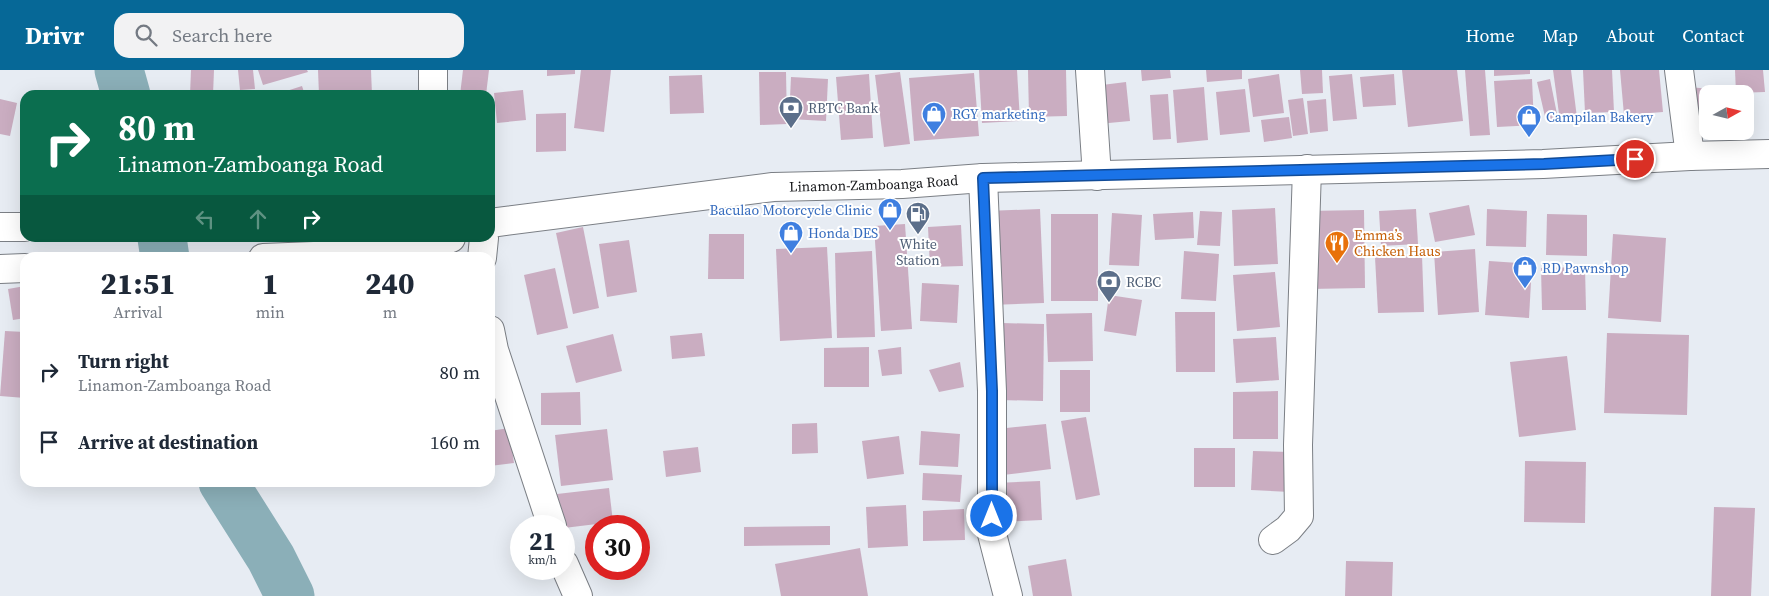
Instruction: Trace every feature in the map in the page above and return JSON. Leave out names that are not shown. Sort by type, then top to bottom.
[{"type":"main road","points":[[433,90],[434,70]]},
{"type":"main road","points":[[1090,70],[1098,176]]},
{"type":"main road","points":[[1679,70],[1690,156]]},
{"type":"main road","name":"Linamon-Zamboanga Road","points":[[495,222],[773,187],[902,184],[983,178],[1544,164],[1690,156],[1769,154]]},
{"type":"main road","points":[[1273,540],[1288,529],[1299,516],[1298,445],[1307,169]]},
{"type":"main road","points":[[983,178],[992,391],[992,534],[1008,596]]},
{"type":"main road","points":[[0,227],[20,227]]},
{"type":"main road","points":[[416,252],[441,242]]},
{"type":"main road","points":[[0,270],[20,268]]},
{"type":"main road","points":[[495,353],[548,515]]},
{"type":"main road","points":[[571,580],[578,596]]},
{"type":"building","points":[[191,70],[214,70],[213,90],[190,90]]},
{"type":"building","points":[[238,70],[253,70],[255,89],[240,90]]},
{"type":"building","points":[[258,70],[307,70],[308,72],[263,85]]},
{"type":"building","points":[[318,70],[371,70],[372,90],[319,90]]},
{"type":"building","points":[[463,70],[489,70],[487,90],[461,90]]},
{"type":"building","points":[[547,70],[575,70],[575,74],[547,76]]},
{"type":"building","points":[[581,70],[611,70],[604,132],[574,128]]},
{"type":"building","points":[[979,70],[1017,70],[1020,121],[982,123]]},
{"type":"building","points":[[1028,70],[1066,70],[1067,116],[1029,117]]},
{"type":"building","points":[[1141,70],[1170,70],[1171,78],[1142,81]]},
{"type":"building","points":[[1206,70],[1242,70],[1242,79],[1207,82]]},
{"type":"building","points":[[1300,70],[1322,70],[1323,93],[1302,94]]},
{"type":"building","points":[[1402,70],[1457,70],[1463,121],[1408,127]]},
{"type":"building","points":[[1465,70],[1485,70],[1490,135],[1470,136]]},
{"type":"building","points":[[1494,70],[1530,70],[1530,74],[1494,76]]},
{"type":"building","points":[[1553,70],[1571,70],[1577,118],[1560,121]]},
{"type":"building","points":[[1583,70],[1612,70],[1614,112],[1585,113]]},
{"type":"building","points":[[1620,70],[1659,70],[1663,112],[1624,115]]},
{"type":"building","points":[[1735,70],[1763,70],[1765,92],[1754,92],[1754,85],[1736,85]]},
{"type":"building","points":[[759,72],[786,72],[787,124],[760,125]]},
{"type":"building","points":[[900,72],[910,144],[884,147],[875,75]]},
{"type":"building","points":[[974,73],[979,136],[914,141],[909,78]]},
{"type":"building","points":[[869,74],[873,138],[841,140],[836,77]]},
{"type":"building","points":[[1279,74],[1284,113],[1253,117],[1248,79]]},
{"type":"building","points":[[1352,74],[1357,119],[1333,121],[1329,76]]},
{"type":"building","points":[[1394,74],[1396,105],[1363,107],[1360,77]]},
{"type":"building","points":[[702,75],[704,113],[670,114],[669,76]]},
{"type":"building","points":[[791,77],[828,79],[826,121],[789,119]]},
{"type":"building","points":[[1532,79],[1534,125],[1497,127],[1494,81]]},
{"type":"building","points":[[1550,79],[1558,119],[1546,121],[1537,82]]},
{"type":"building","points":[[1126,82],[1130,121],[1098,124],[1094,86]]},
{"type":"building","points":[[302,86],[303,90],[290,90]]},
{"type":"building","points":[[1204,87],[1208,140],[1177,143],[1173,90]]},
{"type":"building","points":[[1688,87],[1699,88],[1699,123],[1686,122]]},
{"type":"building","points":[[1245,89],[1250,132],[1220,135],[1216,92]]},
{"type":"building","points":[[523,90],[526,120],[497,123],[495,93]]},
{"type":"building","points":[[1168,94],[1171,139],[1153,140],[1150,95]]},
{"type":"building","points":[[1303,98],[1308,134],[1293,136],[1288,100]]},
{"type":"building","points":[[0,99],[17,103],[10,136],[0,134]]},
{"type":"building","points":[[1326,99],[1328,131],[1310,133],[1307,101]]},
{"type":"building","points":[[566,113],[566,151],[536,152],[536,114]]},
{"type":"building","points":[[1289,117],[1292,138],[1264,142],[1261,120]]},
{"type":"building","points":[[1469,205],[1475,235],[1435,242],[1429,213]]},
{"type":"building","points":[[1275,208],[1278,264],[1234,266],[1232,210]]},
{"type":"building","points":[[1040,209],[1044,303],[990,305],[986,211]]},
{"type":"building","points":[[1416,209],[1418,244],[1381,246],[1379,211]]},
{"type":"building","points":[[1487,209],[1527,211],[1526,247],[1486,246]]},
{"type":"building","points":[[1364,210],[1365,288],[1309,289],[1307,211]]},
{"type":"building","points":[[1200,211],[1222,212],[1220,246],[1197,245]]},
{"type":"building","points":[[1193,212],[1194,238],[1155,240],[1153,214]]},
{"type":"building","points":[[1112,213],[1142,215],[1139,266],[1109,265]]},
{"type":"building","points":[[1051,214],[1098,214],[1098,301],[1051,301]]},
{"type":"building","points":[[1547,214],[1587,215],[1587,256],[1546,255]]},
{"type":"building","points":[[905,224],[912,329],[881,331],[874,226]]},
{"type":"building","points":[[961,225],[963,266],[930,267],[928,227]]},
{"type":"building","points":[[583,227],[599,308],[573,314],[556,233]]},
{"type":"building","points":[[709,234],[744,234],[744,279],[708,279]]},
{"type":"building","points":[[1613,234],[1666,238],[1661,322],[1608,318]]},
{"type":"building","points":[[629,240],[637,292],[607,297],[599,244]]},
{"type":"building","points":[[827,247],[832,338],[780,341],[776,249]]},
{"type":"building","points":[[1475,249],[1479,312],[1438,315],[1434,252]]},
{"type":"building","points":[[872,251],[875,337],[837,338],[835,253]]},
{"type":"building","points":[[1184,251],[1219,254],[1216,301],[1181,299]]},
{"type":"building","points":[[1422,255],[1424,312],[1378,313],[1375,257]]},
{"type":"building","points":[[1489,261],[1532,264],[1529,318],[1485,315]]},
{"type":"building","points":[[1585,267],[1586,310],[1542,310],[1541,268]]},
{"type":"building","points":[[555,268],[568,328],[537,335],[524,275]]},
{"type":"building","points":[[1275,272],[1280,327],[1237,331],[1233,275]]},
{"type":"building","points":[[922,283],[959,285],[957,323],[920,321]]},
{"type":"building","points":[[20,287],[20,319],[13,320],[8,289]]},
{"type":"building","points":[[1109,295],[1142,300],[1136,336],[1104,331]]},
{"type":"building","points":[[1175,312],[1215,312],[1215,372],[1176,372]]},
{"type":"building","points":[[1092,313],[1093,361],[1048,362],[1046,314]]},
{"type":"building","points":[[1002,323],[1044,324],[1043,401],[1000,400]]},
{"type":"building","points":[[5,331],[20,332],[20,398],[0,396]]},
{"type":"building","points":[[702,333],[705,356],[672,359],[670,336]]},
{"type":"building","points":[[1607,333],[1689,335],[1687,415],[1604,413]]},
{"type":"building","points":[[613,334],[622,371],[576,383],[566,346]]},
{"type":"building","points":[[1276,337],[1279,380],[1236,383],[1233,339]]},
{"type":"building","points":[[869,347],[869,387],[824,387],[824,348]]},
{"type":"building","points":[[901,347],[902,374],[882,376],[878,350]]},
{"type":"building","points":[[1567,356],[1576,430],[1519,437],[1510,362]]},
{"type":"building","points":[[960,362],[964,387],[939,392],[929,370]]},
{"type":"building","points":[[1060,370],[1090,370],[1090,412],[1060,412]]},
{"type":"building","points":[[1278,391],[1278,439],[1233,439],[1233,392]]},
{"type":"building","points":[[580,392],[581,425],[541,425],[541,393]]},
{"type":"building","points":[[1086,417],[1100,495],[1076,500],[1061,421]]},
{"type":"building","points":[[817,423],[818,453],[792,454],[792,424]]},
{"type":"building","points":[[1046,424],[1051,469],[1003,475],[997,429]]},
{"type":"building","points":[[509,428],[514,463],[495,465],[495,430]]},
{"type":"building","points":[[607,429],[613,480],[561,486],[555,435]]},
{"type":"building","points":[[921,431],[960,434],[958,467],[919,465]]},
{"type":"building","points":[[899,436],[904,474],[867,479],[862,441]]},
{"type":"building","points":[[698,447],[701,472],[666,477],[663,451]]},
{"type":"building","points":[[1194,448],[1235,448],[1235,487],[1194,487]]},
{"type":"building","points":[[1253,451],[1292,452],[1290,492],[1251,490]]},
{"type":"building","points":[[1525,461],[1586,462],[1585,523],[1524,522]]},
{"type":"building","points":[[923,473],[962,475],[960,502],[922,500]]},
{"type":"building","points":[[1040,481],[1042,520],[998,522],[995,483]]},
{"type":"building","points":[[609,488],[612,515],[585,515],[585,525],[575,527],[575,515],[560,515],[557,494]]},
{"type":"building","points":[[906,505],[908,546],[868,548],[866,507]]},
{"type":"building","points":[[1714,507],[1755,508],[1751,596],[1711,596]]},
{"type":"building","points":[[964,509],[965,540],[923,541],[923,511]]},
{"type":"building","points":[[830,526],[830,545],[744,546],[744,527]]},
{"type":"building","points":[[860,548],[868,596],[781,596],[775,564]]},
{"type":"building","points":[[1066,559],[1072,596],[1033,596],[1028,566]]},
{"type":"building","points":[[1346,561],[1393,562],[1392,596],[1345,596]]},
{"type":"waterway","points":[[119,70],[125,90]]},
{"type":"waterway","points":[[163,242],[164,252]]},
{"type":"waterway","points":[[226,487],[271,558],[290,596]]},
{"type":"place","name":"RBTC Bank","points":[[791,129]]},
{"type":"place","name":"RGY marketing","points":[[934,135]]},
{"type":"place","name":"Campilan Bakery","points":[[1529,138]]},
{"type":"place","name":"Baculao Motorcycle Clinic","points":[[890,231]]},
{"type":"place","name":"White Station","points":[[918,235]]},
{"type":"place","name":"Honda DES","points":[[791,254]]},
{"type":"place","name":"Emma’s Chicken Haus","points":[[1337,264]]},
{"type":"place","name":"RD Pawnshop","points":[[1525,289]]},
{"type":"place","name":"RCBC","points":[[1109,303]]},
{"type":"route","points":[[992,516],[992,391],[983,178],[1544,164],[1635,159]]}]
